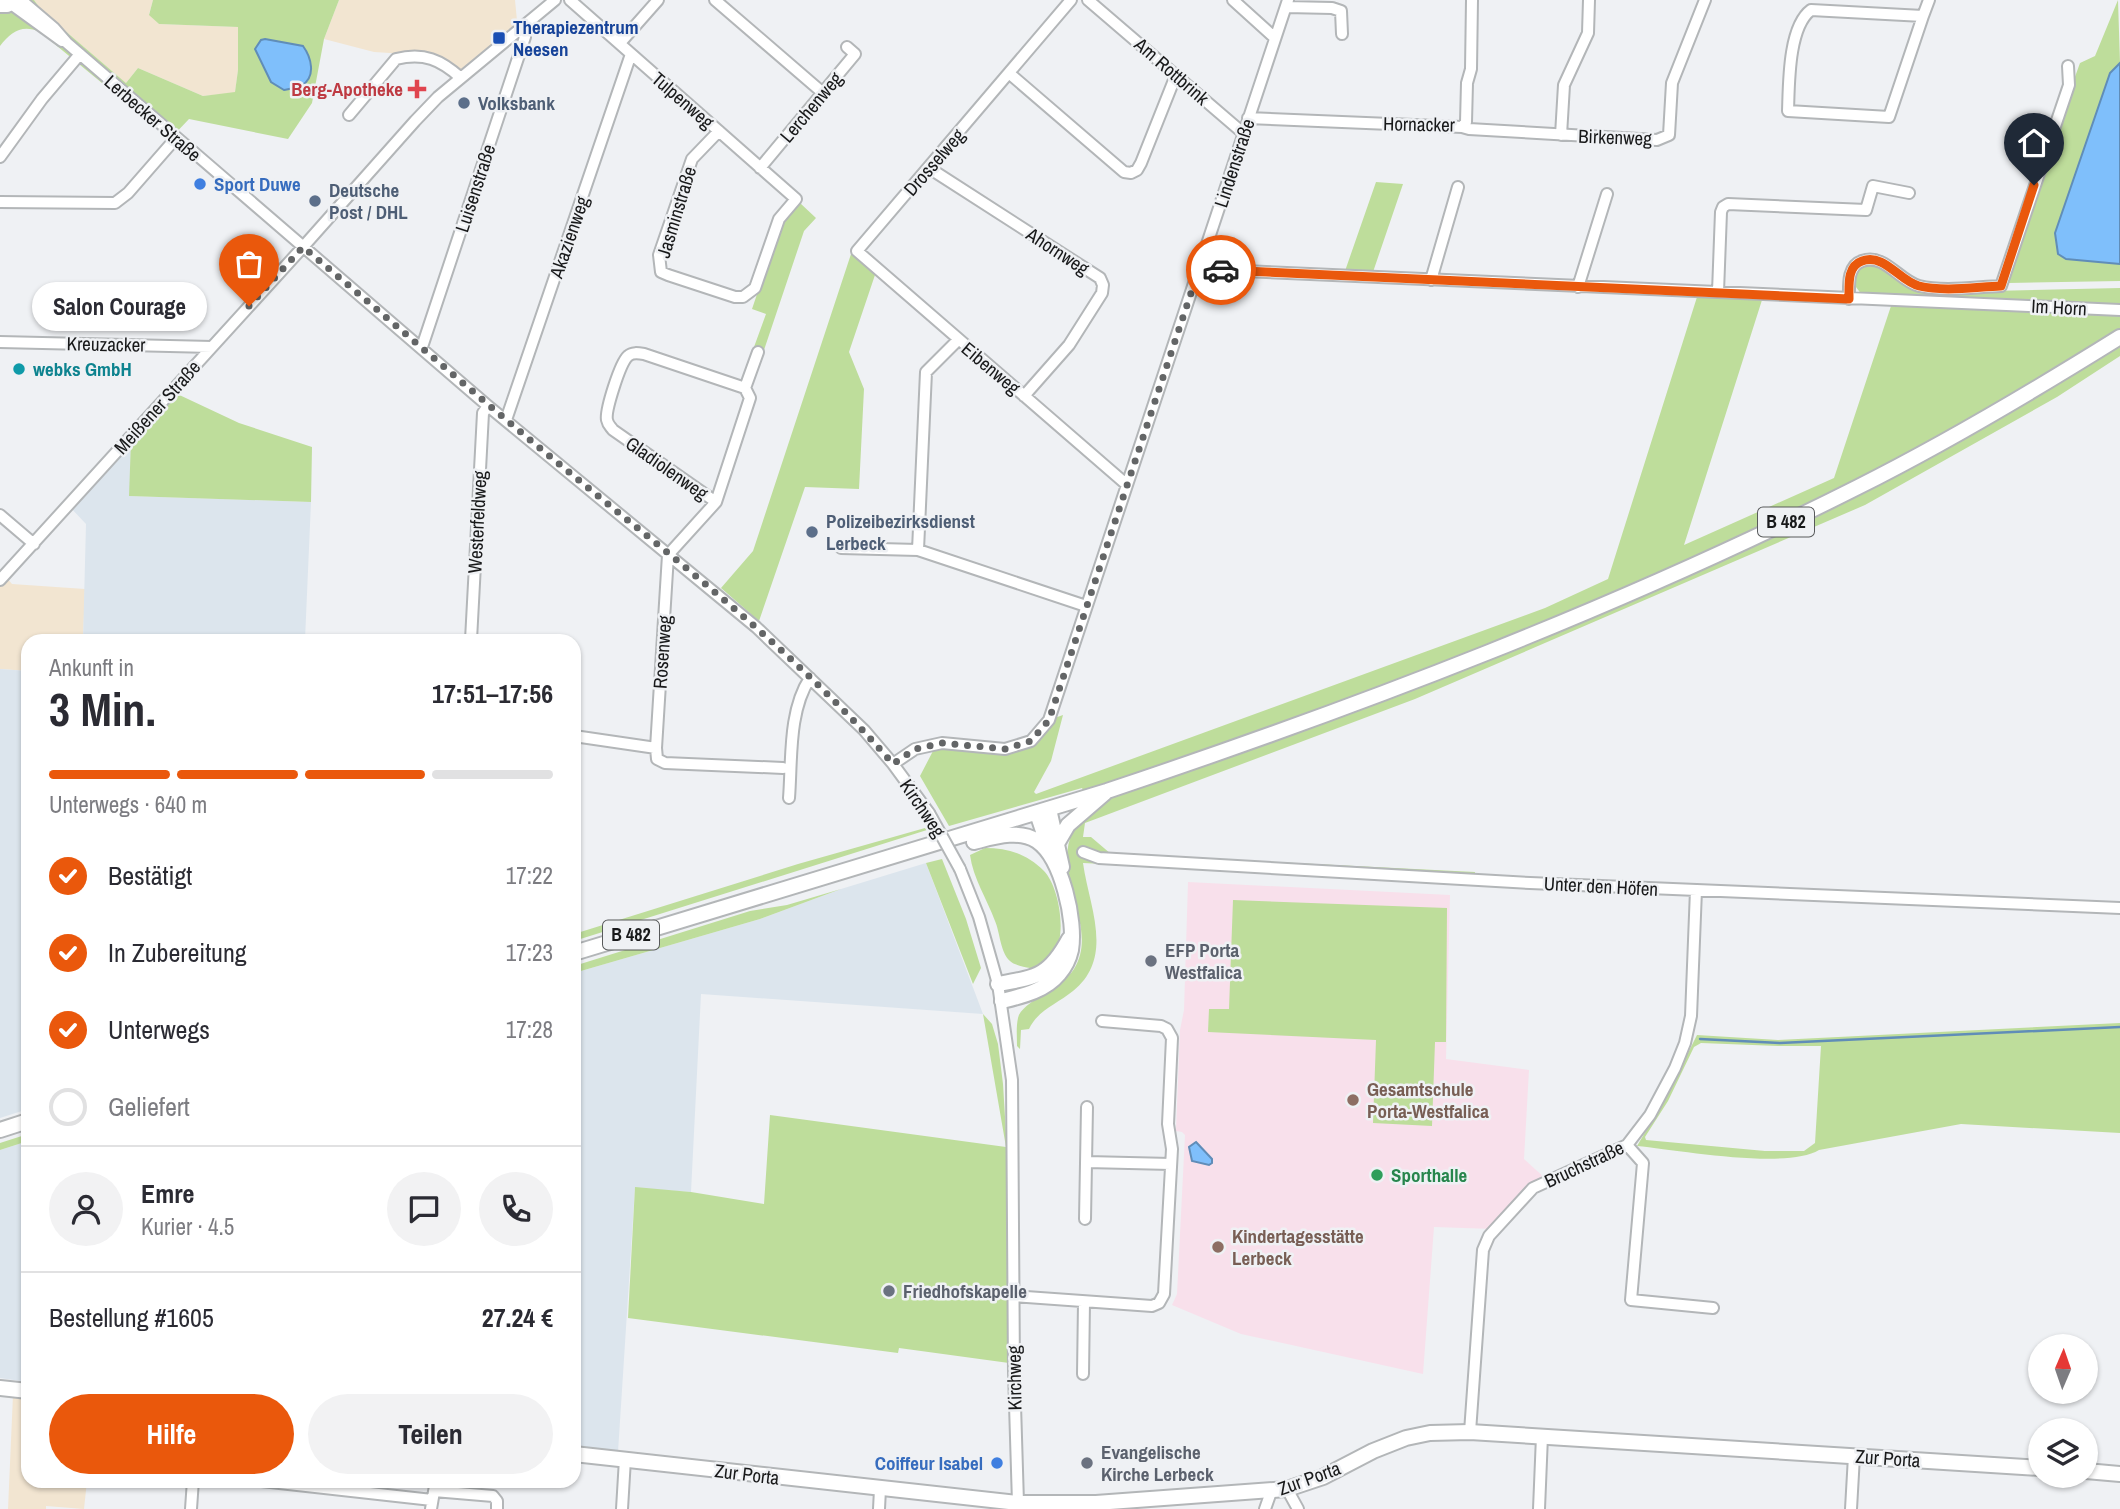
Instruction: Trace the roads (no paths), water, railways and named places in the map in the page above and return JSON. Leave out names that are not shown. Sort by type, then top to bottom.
[{"type":"main road","name":"B 482","points":[[581,951],[1043,811],[1193,762],[1447,667],[1625,596],[1859,487],[1944,441],[2120,337]]},
{"type":"main road","points":[[1054,848],[1068,825],[1107,791]]},
{"type":"main road","points":[[1002,1001],[1042,988],[1058,976],[1068,962],[1071,949],[1065,893],[1043,811]]},
{"type":"main road","points":[[939,843],[969,843],[1012,834],[1024,835],[1054,848]]},
{"type":"main road","points":[[998,984],[1037,975],[1051,967],[1071,935]]},
{"type":"main road","points":[[0,1130],[21,1123]]},
{"type":"main road","points":[[0,1388],[21,1390]]},
{"type":"main road","name":"Zur Porta","points":[[581,1455],[880,1489],[978,1504],[1172,1504],[1271,1492],[1323,1477],[1373,1451],[1406,1438],[1430,1433],[1542,1436],[2028,1467]]},
{"type":"main road","points":[[2098,1472],[2120,1474]]},
{"type":"street","name":"Meißener Straße","points":[[0,580],[415,121],[461,78],[555,0]]},
{"type":"street","name":"Tulpenweg","points":[[570,0],[796,200]]},
{"type":"street","points":[[620,43],[658,0]]},
{"type":"street","points":[[715,0],[823,93]]},
{"type":"street","name":"Drosselweg","points":[[857,251],[1071,0]]},
{"type":"street","name":"Am Rottbrink","points":[[1088,0],[1243,133]]},
{"type":"street","points":[[1100,9],[1108,0]]},
{"type":"street","points":[[1233,0],[1275,38]]},
{"type":"street","name":"Hornacker","points":[[1248,118],[1462,127],[1466,122],[1467,83],[1471,69],[1472,0]]},
{"type":"street","points":[[1561,135],[1564,85],[1588,33],[1589,0]]},
{"type":"street","name":"Birkenweg","points":[[1462,127],[1657,140],[1669,135],[1672,83],[1705,0]]},
{"type":"street","points":[[1923,16],[1811,10],[1804,15],[1789,59],[1788,111],[1889,117],[1923,16],[1928,0]]},
{"type":"street","name":"Lerbecker Straße","points":[[8,4],[80,54],[303,247]]},
{"type":"street","points":[[1287,4],[1341,11],[1342,34]]},
{"type":"street","name":"Lindenstraße","points":[[893,764],[915,749],[942,743],[1005,749],[1031,741],[1049,720],[1287,4]]},
{"type":"street","name":"Luisenstraße","points":[[422,347],[525,37],[521,30]]},
{"type":"street","name":"Lerchenweg","points":[[760,168],[855,54],[847,47]]},
{"type":"street","points":[[0,156],[42,99],[80,54]]},
{"type":"street","name":"Akazienweg","points":[[506,420],[631,54]]},
{"type":"street","points":[[349,115],[397,59],[438,60],[461,78]]},
{"type":"street","points":[[1849,299],[1849,279],[1853,268],[1866,259],[1877,260],[1920,286],[2001,286],[2069,85],[2068,66]]},
{"type":"street","points":[[1010,74],[1124,172],[1131,173],[1137,170],[1141,163],[1176,75]]},
{"type":"street","name":"Jasminstraße","points":[[719,131],[692,159],[659,256],[661,272],[743,298],[755,288],[779,219],[796,200]]},
{"type":"street","points":[[0,202],[114,203],[128,193],[176,138]]},
{"type":"street","name":"Ahornweg","points":[[929,168],[1100,278],[1103,285],[1102,293],[1069,345],[1024,396]]},
{"type":"street","points":[[1718,292],[1721,212],[1728,204],[1866,210],[1873,186],[1909,193]]},
{"type":"street","points":[[1431,280],[1458,187]]},
{"type":"street","points":[[1578,287],[1607,194]]},
{"type":"street","name":"Kirchweg","points":[[303,247],[488,406],[756,627],[864,730],[929,813],[960,869],[979,917],[1002,1001],[1012,1080],[1018,1503]]},
{"type":"street","name":"Eibenweg","points":[[857,251],[1126,484]]},
{"type":"street","name":"Im Horn","points":[[1199,269],[2120,310]]},
{"type":"street","points":[[918,550],[926,372],[958,340]]},
{"type":"street","name":"Kreuzacker","points":[[0,342],[212,347]]},
{"type":"street","name":"Gladiolenweg","points":[[745,388],[758,352]]},
{"type":"street","name":"Gladiolenweg","points":[[668,555],[716,502],[750,398],[745,388],[644,354],[634,353],[627,356],[608,410],[607,419],[613,430],[716,502]]},
{"type":"street","name":"Westerfeldweg","points":[[471,634],[483,413],[488,406]]},
{"type":"street","points":[[0,515],[34,544]]},
{"type":"street","points":[[841,548],[918,550],[1086,606]]},
{"type":"street","name":"Rosenweg","points":[[656,748],[668,555]]},
{"type":"street","points":[[789,799],[798,711],[803,688],[810,678]]},
{"type":"street","points":[[581,737],[656,748],[657,758],[665,763],[783,768]]},
{"type":"street","name":"Unter den Höfen","points":[[1083,852],[1100,858],[1696,890],[2120,908]]},
{"type":"street","name":"Bruchstraße","points":[[1470,1432],[1483,1251],[1489,1236],[1533,1188],[1627,1145],[1650,1115],[1675,1068],[1685,1043],[1691,1016],[1696,890]]},
{"type":"street","points":[[1013,1296],[1152,1306],[1158,1303],[1164,1294],[1172,1149],[1168,1124],[1171,1038],[1167,1029],[1161,1026],[1102,1021]]},
{"type":"street","points":[[1084,1219],[1087,1107]]},
{"type":"street","points":[[1627,1145],[1643,1163],[1631,1300],[1713,1308]]},
{"type":"street","points":[[1087,1162],[1171,1164]]},
{"type":"street","points":[[1083,1302],[1083,1374]]},
{"type":"street","points":[[1539,1509],[1542,1436]]},
{"type":"street","points":[[1851,1509],[1854,1456]]},
{"type":"street","points":[[622,1509],[625,1459]]},
{"type":"street","points":[[191,1509],[192,1488]]},
{"type":"street","points":[[349,1488],[433,1495],[493,1496],[497,1501],[497,1509]]},
{"type":"street","points":[[879,1509],[880,1489]]},
{"type":"street","points":[[1287,1489],[1298,1509]]},
{"type":"street","points":[[1265,1509],[1271,1492]]},
{"type":"water","points":[[261,40],[303,46],[311,67],[306,82],[299,87],[284,90],[271,82],[255,49]]},
{"type":"water","points":[[2120,63],[2120,264],[2066,259],[2058,254],[2055,233],[2110,73]]},
{"type":"water","points":[[1196,1142],[1212,1159],[1209,1165],[1192,1161],[1189,1147]]},
{"type":"waterway","points":[[1700,1039],[1780,1043],[2120,1027]]},
{"type":"place","name":"Therapiezentrum Neesen","points":[[499,38]]},
{"type":"place","name":"Berg-Apotheke","points":[[417,89]]},
{"type":"place","name":"Volksbank","points":[[464,103]]},
{"type":"place","name":"Sport Duwe","points":[[200,184]]},
{"type":"place","name":"Deutsche Post / DHL","points":[[315,201]]},
{"type":"place","name":"Salon Courage","points":[[249,306]]},
{"type":"place","name":"webks GmbH","points":[[19,369]]},
{"type":"place","name":"Polizeibezirksdienst Lerbeck","points":[[812,532]]},
{"type":"place","name":"EFP Porta Westfalica","points":[[1151,961]]},
{"type":"place","name":"Gesamtschule Porta-Westfalica","points":[[1353,1100]]},
{"type":"place","name":"Sporthalle","points":[[1377,1175]]},
{"type":"place","name":"Kindertagesstätte Lerbeck","points":[[1218,1247]]},
{"type":"place","name":"Friedhofskapelle","points":[[889,1291]]},
{"type":"place","name":"Coiffeur Isabel","points":[[997,1463]]},
{"type":"place","name":"Evangelische Kirche Lerbeck","points":[[1087,1463]]}]
